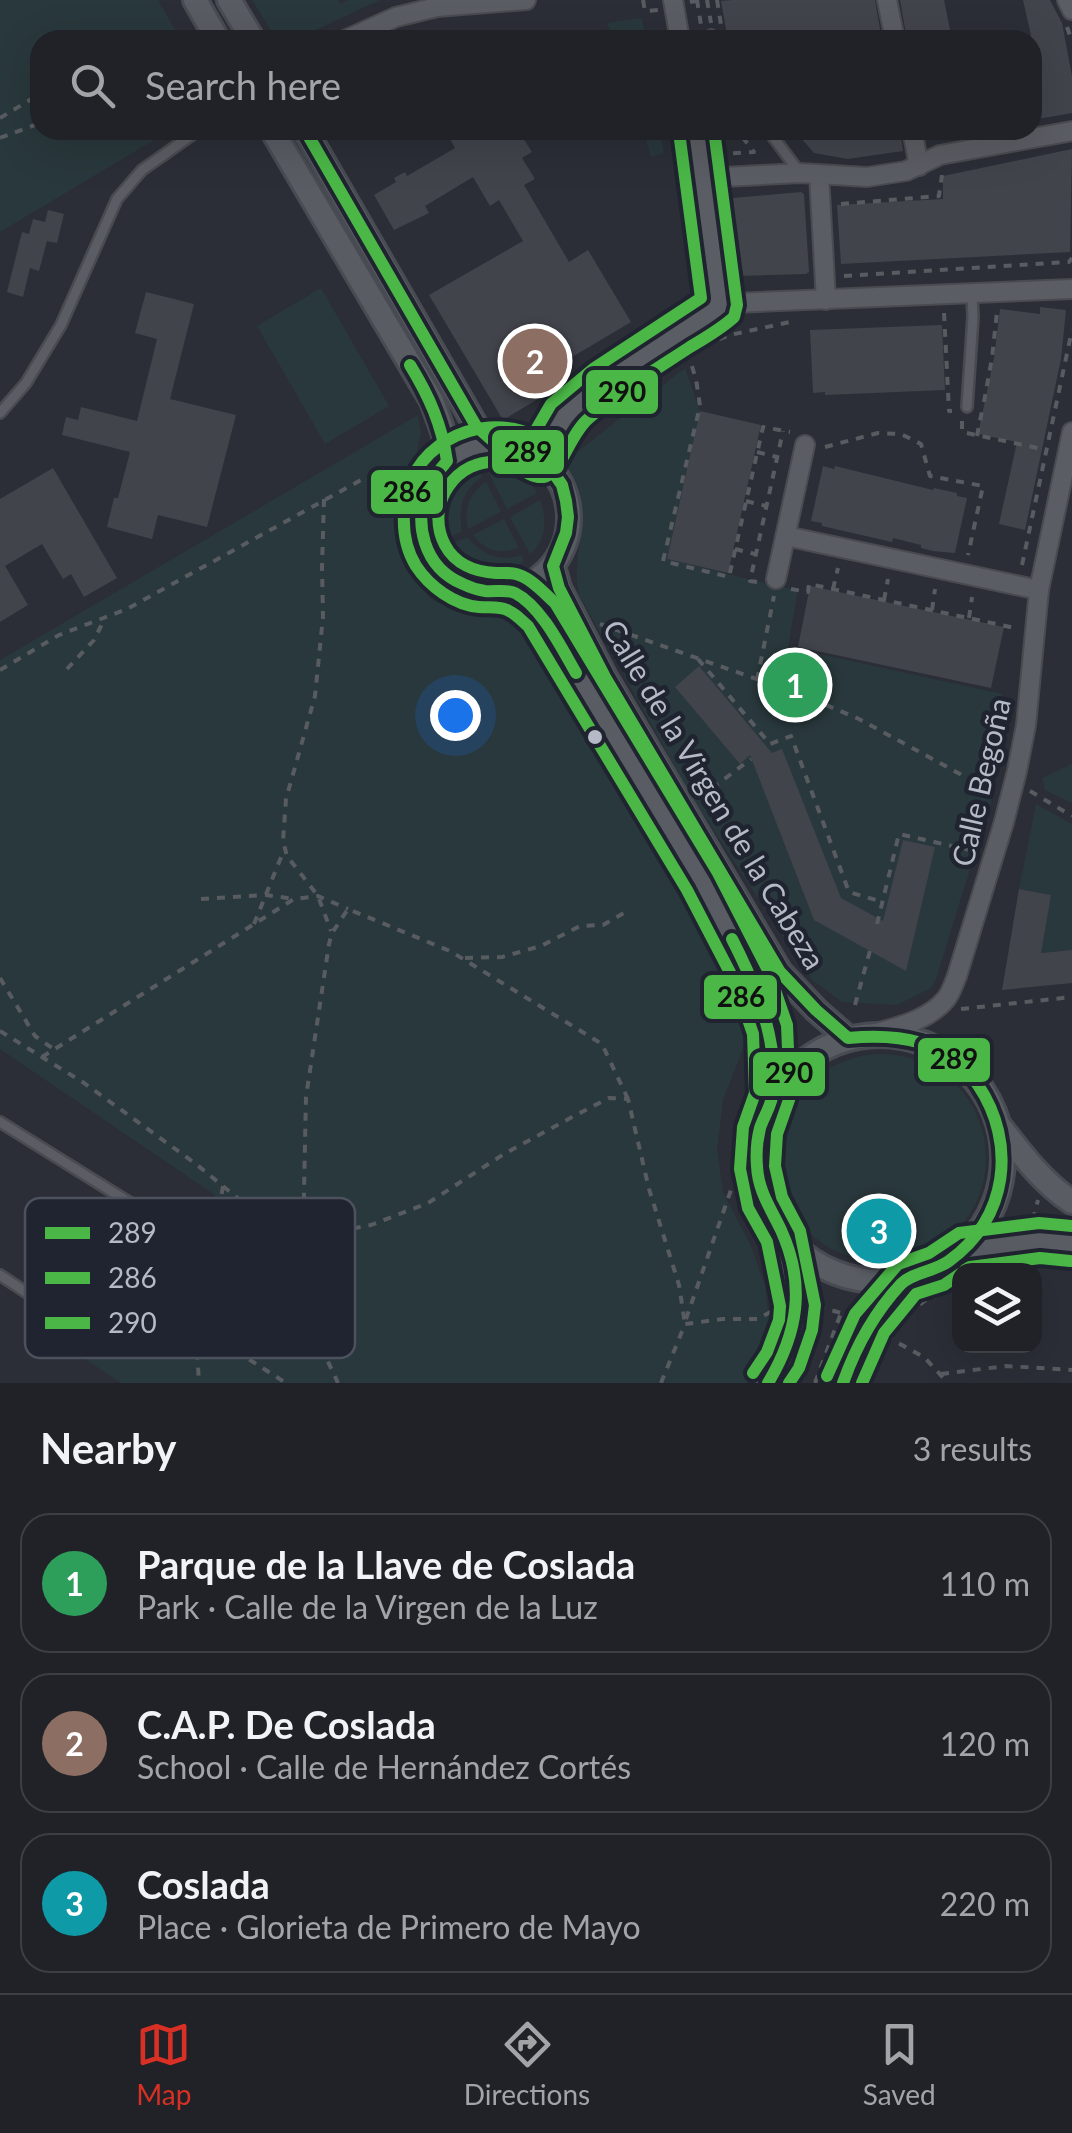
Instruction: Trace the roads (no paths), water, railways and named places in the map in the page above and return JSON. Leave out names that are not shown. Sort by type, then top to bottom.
[{"type":"main road","points":[[194,0],[212,30]]},
{"type":"main road","points":[[229,0],[246,30]]},
{"type":"main road","points":[[278,140],[432,401],[444,434],[447,461]]},
{"type":"main road","points":[[311,140],[476,426],[495,443]]},
{"type":"main road","points":[[495,443],[527,450],[560,482],[568,506],[569,527],[553,566],[542,577],[513,591],[495,594],[460,585],[432,560],[424,544],[420,508],[434,474],[447,461],[461,451],[495,443]]},
{"type":"main road","name":"Calle de la Virgen de la Cabeza","points":[[553,566],[559,588],[605,677],[780,972],[848,1038]]},
{"type":"main road","name":"Calle de la Virgen de la Cabeza","points":[[513,591],[541,614],[702,881],[752,977],[770,1030],[773,1096]]},
{"type":"main road","points":[[873,1034],[906,1037],[938,1048],[965,1068],[986,1094],[999,1125],[1004,1159],[999,1193],[985,1224],[963,1250],[936,1268],[906,1279],[872,1282],[838,1275],[808,1258],[783,1234],[765,1203],[757,1167],[760,1130],[773,1096],[793,1070],[818,1050],[848,1038],[873,1034]]},
{"type":"main road","points":[[999,1125],[1028,1163],[1072,1202]]},
{"type":"main road","points":[[768,1383],[783,1360],[796,1324],[798,1305],[783,1234]]},
{"type":"main road","points":[[963,1250],[1040,1240],[1072,1244]]},
{"type":"main road","points":[[843,1383],[869,1324],[906,1279]]},
{"type":"street","points":[[367,30],[436,4],[526,0]]},
{"type":"street","points":[[673,0],[678,30]]},
{"type":"street","points":[[887,0],[893,30]]},
{"type":"street","points":[[1067,0],[1072,10]]},
{"type":"street","points":[[1042,136],[1072,131]]},
{"type":"street","points":[[698,140],[720,307]]},
{"type":"street","points":[[914,140],[919,166]]},
{"type":"street","points":[[704,181],[810,174],[867,178],[906,171],[940,155],[1022,140]]},
{"type":"street","points":[[810,174],[826,300]]},
{"type":"street","points":[[540,460],[564,416],[574,407],[604,382],[720,307],[1072,290]]},
{"type":"street","name":"Calle Begoña","points":[[873,1034],[910,1024],[930,1012],[946,998],[957,976],[1020,756],[1039,590],[1072,432]]},
{"type":"street","points":[[776,585],[800,439]]},
{"type":"street","points":[[786,536],[1039,590]]},
{"type":"lane","points":[[0,414],[26,383],[60,325],[117,199],[142,170],[184,140]]},
{"type":"lane","points":[[778,140],[810,174]]},
{"type":"lane","points":[[967,407],[972,294]]},
{"type":"lane","points":[[0,1122],[122,1198]]},
{"type":"lane","points":[[0,1275],[25,1292]]},
{"type":"place","name":"C.A.P. De Coslada","points":[[535,361]]},
{"type":"place","name":"Parque de la Llave de Coslada","points":[[795,685]]},
{"type":"place","name":"Coslada","points":[[879,1231]]}]
